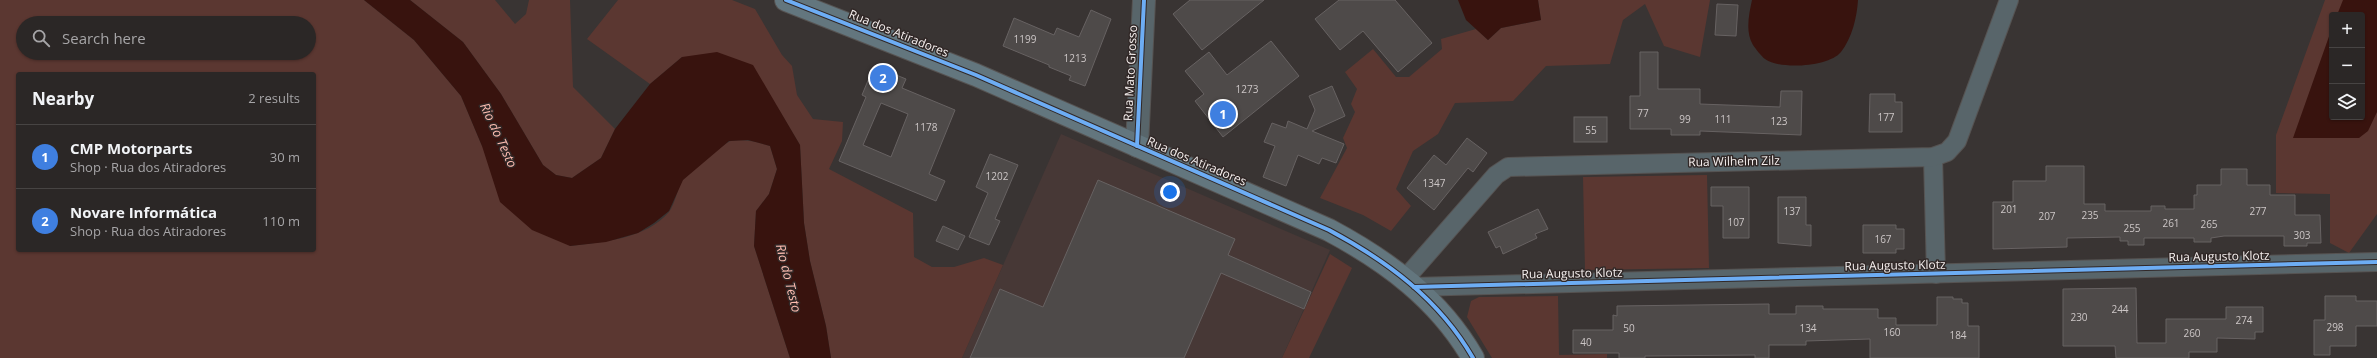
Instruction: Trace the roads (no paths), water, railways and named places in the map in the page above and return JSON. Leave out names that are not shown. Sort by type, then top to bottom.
[{"type":"main road","name":"Rua dos Atiradores","points":[[786,0],[933,58],[1329,230],[1364,249],[1410,283],[1439,310],[1462,338],[1473,358]]},
{"type":"street","name":"Rua Mato Grosso","points":[[1137,146],[1144,0]]},
{"type":"street","name":"Rua Wilhelm Zilz","points":[[1410,283],[1496,175],[1508,167],[1933,157],[1947,152],[1957,142],[2009,0]]},
{"type":"street","points":[[1933,157],[1936,274]]},
{"type":"street","name":"Rua Augusto Klotz","points":[[1410,283],[1936,274],[2377,262]]},
{"type":"water","name":"Rio do Testo","points":[[364,0],[410,0],[463,42],[501,94],[543,165],[556,175],[572,178],[601,158],[615,129],[650,84],[682,57],[717,52],[753,65],[800,145],[804,223],[810,261],[826,326],[831,358],[790,358],[754,246],[756,211],[769,194],[777,169],[770,146],[748,140],[729,141],[683,180],[669,211],[654,223],[638,233],[606,242],[570,246],[532,230],[500,202],[482,146],[461,96],[414,40]]},
{"type":"water","points":[[1458,0],[1538,0],[1541,20],[1501,28],[1488,40],[1466,20]]},
{"type":"water","points":[[1752,0],[1858,0],[1853,27],[1841,52],[1835,57],[1826,61],[1815,64],[1792,66],[1781,65],[1765,59],[1753,45],[1748,29]]},
{"type":"water","points":[[2343,0],[2377,0],[2377,112],[2368,131],[2359,138],[2293,138],[2329,36],[2329,120],[2365,120],[2365,12],[2338,12]]},
{"type":"place","name":"Novare Informática","points":[[883,78]]},
{"type":"place","name":"CMP Motorparts","points":[[1223,114]]}]
